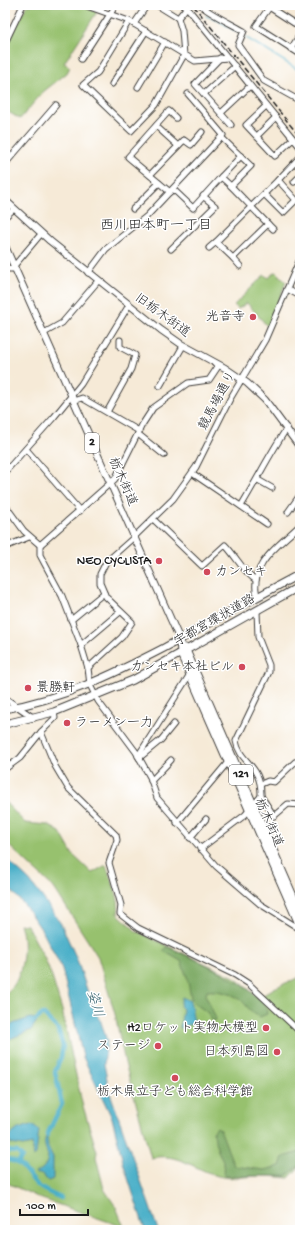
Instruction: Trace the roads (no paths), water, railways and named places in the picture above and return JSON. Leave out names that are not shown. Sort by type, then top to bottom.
[{"type":"highway","name":"宇都宮環状道路","points":[[5,709],[66,694],[90,685],[180,640],[300,574]]},
{"type":"highway","name":"宇都宮環状道路","points":[[5,724],[54,712],[96,697],[133,680],[300,586]]},
{"type":"highway","name":"栃木街道","points":[[180,640],[190,674],[228,762],[300,912]]},
{"type":"highway","name":"栃木街道","points":[[184,652],[251,808],[300,928]]},
{"type":"main road","name":"旧栃木街道","points":[[5,201],[41,234],[88,273],[183,346],[219,365],[241,379],[265,400],[300,446]]},
{"type":"main road","name":"栃木街道","points":[[5,246],[133,538],[180,640]]},
{"type":"street","points":[[5,43],[23,5]]},
{"type":"street","points":[[84,5],[132,23],[195,61],[228,58]]},
{"type":"street","points":[[81,59],[116,5]]},
{"type":"street","points":[[147,5],[132,23],[98,72],[83,85],[131,131],[156,105],[184,55],[182,31],[178,18],[157,5]]},
{"type":"street","points":[[201,5],[206,11],[216,14],[244,31],[238,45],[264,81],[300,101]]},
{"type":"street","points":[[178,18],[186,6],[300,147]]},
{"type":"street","points":[[300,27],[270,6],[256,26],[300,54]]},
{"type":"street","points":[[112,84],[146,31]]},
{"type":"street","points":[[291,49],[300,34]]},
{"type":"street","points":[[138,87],[165,42]]},
{"type":"street","points":[[220,58],[195,84],[231,125]]},
{"type":"street","points":[[204,94],[235,66]]},
{"type":"street","points":[[221,113],[250,86]]},
{"type":"street","points":[[88,273],[106,249],[147,216],[223,135],[188,94]]},
{"type":"street","points":[[5,164],[56,105]]},
{"type":"street","points":[[266,106],[246,125],[275,156],[293,138]]},
{"type":"street","points":[[176,118],[169,111],[128,157],[159,183],[171,190],[193,208],[241,156]]},
{"type":"street","points":[[256,136],[276,117]]},
{"type":"street","points":[[156,126],[178,146]]},
{"type":"street","points":[[150,175],[184,140],[191,145],[202,132]]},
{"type":"street","points":[[221,137],[252,166],[231,186]]},
{"type":"street","points":[[209,248],[300,158]]},
{"type":"street","points":[[294,182],[300,176]]},
{"type":"street","points":[[221,177],[273,229]]},
{"type":"street","points":[[264,194],[283,213],[296,200],[278,180]]},
{"type":"street","points":[[133,209],[159,183]]},
{"type":"street","points":[[171,249],[215,206],[203,196]]},
{"type":"street","points":[[5,217],[14,209]]},
{"type":"street","points":[[233,258],[268,224]]},
{"type":"street","points":[[5,269],[15,267],[41,234]]},
{"type":"street","points":[[216,242],[240,266]]},
{"type":"street","name":"競馬場通り","points":[[104,593],[100,583],[100,574],[106,562],[173,499],[192,473],[241,379],[265,340],[300,259]]},
{"type":"street","points":[[44,333],[62,323],[98,281]]},
{"type":"street","points":[[287,289],[300,296]]},
{"type":"street","points":[[5,472],[72,398],[129,305]]},
{"type":"street","points":[[107,412],[131,369],[135,355],[120,347],[120,340]]},
{"type":"street","points":[[160,386],[183,346]]},
{"type":"street","points":[[219,365],[209,380],[188,383],[153,408],[138,432],[122,469],[110,484],[40,545],[40,555],[62,596],[81,645],[88,668],[90,685],[96,697],[139,757],[151,781],[157,798],[190,838],[216,866],[260,904],[300,928]]},
{"type":"street","points":[[72,398],[82,398],[107,412],[138,432],[164,455]]},
{"type":"street","points":[[241,506],[258,480],[273,448],[287,428]]},
{"type":"street","points":[[26,448],[80,511]]},
{"type":"street","points":[[192,473],[267,524]]},
{"type":"street","points":[[258,480],[272,488]]},
{"type":"street","points":[[288,512],[300,495]]},
{"type":"street","points":[[5,505],[29,537],[40,545]]},
{"type":"street","points":[[153,519],[202,566],[225,545],[235,556],[248,575],[256,580]]},
{"type":"street","points":[[257,597],[256,573],[264,560],[300,525]]},
{"type":"street","points":[[5,548],[29,537]]},
{"type":"street","points":[[71,620],[104,593],[120,612],[132,622],[122,637],[88,668]]},
{"type":"street","points":[[257,611],[258,637],[269,665],[270,672],[236,742],[241,753],[255,770],[261,784],[261,796],[274,816],[288,804],[300,804]]},
{"type":"street","points":[[81,645],[120,612]]},
{"type":"street","points":[[139,757],[190,674]]},
{"type":"street","points":[[5,698],[34,718]]},
{"type":"street","points":[[5,769],[20,758],[41,732],[55,718],[54,712]]},
{"type":"street","points":[[139,757],[161,740],[174,724]]},
{"type":"street","points":[[41,732],[55,766],[68,788],[116,835],[117,840],[109,863],[121,905],[120,914],[138,928],[235,975],[249,984],[300,1032]]},
{"type":"street","points":[[151,781],[171,760]]},
{"type":"street","points":[[177,823],[228,762]]},
{"type":"street","points":[[261,784],[268,781],[274,782],[295,762]]},
{"type":"street","points":[[200,849],[251,808],[261,796]]},
{"type":"street","points":[[190,838],[206,819]]},
{"type":"water","points":[[5,858],[29,880],[43,898],[61,924],[76,957],[107,1041],[104,1064],[109,1090],[158,1230],[145,1230],[124,1166],[112,1118],[83,1057],[62,969],[43,932],[25,906],[5,883]]},
{"type":"water","points":[[182,997],[190,1001],[194,1024],[180,1028],[183,1009],[180,1006]]},
{"type":"water","points":[[30,1018],[37,1019],[31,1030],[5,1041],[5,1030],[13,1024]]},
{"type":"water","points":[[31,1125],[39,1130],[36,1155],[34,1157],[32,1144],[23,1146],[11,1144],[8,1137],[18,1129]]},
{"type":"water","points":[[47,1135],[48,1147],[53,1157],[53,1179],[48,1181],[43,1175],[35,1173],[41,1170],[47,1162],[48,1156],[45,1143]]},
{"type":"waterway","points":[[206,16],[216,19],[239,33]]},
{"type":"waterway","points":[[245,37],[300,71]]},
{"type":"waterway","points":[[37,1019],[43,1014],[58,1029],[63,1046],[61,1057],[55,1072],[62,1104],[47,1135]]},
{"type":"waterway","points":[[5,1072],[8,1078],[5,1088]]},
{"type":"waterway","points":[[5,1151],[17,1152],[22,1157],[18,1163]]},
{"type":"waterway","points":[[5,1160],[17,1163],[41,1188],[61,1198]]},
{"type":"railway","points":[[193,5],[300,137]]},
{"type":"place","name":"光音寺","points":[[253,317]]},
{"type":"place","name":"NEO CYCLISTA","points":[[159,561]]},
{"type":"place","name":"カンセキ","points":[[207,572]]},
{"type":"place","name":"カンセキ本社ビル","points":[[242,667]]},
{"type":"place","name":"景勝軒","points":[[28,688]]},
{"type":"place","name":"ラーメン一力","points":[[67,723]]},
{"type":"place","name":"H2ロケット実物大模型","points":[[266,1028]]},
{"type":"place","name":"ステージ","points":[[158,1046]]},
{"type":"place","name":"日本列島図","points":[[277,1052]]},
{"type":"place","name":"栃木県立子ども総合科学館","points":[[175,1078]]},
{"type":"district","name":"西川田本町一丁目","points":[[156,226]]},
{"type":"water label","name":"姿川","points":[[94,1004]]}]
